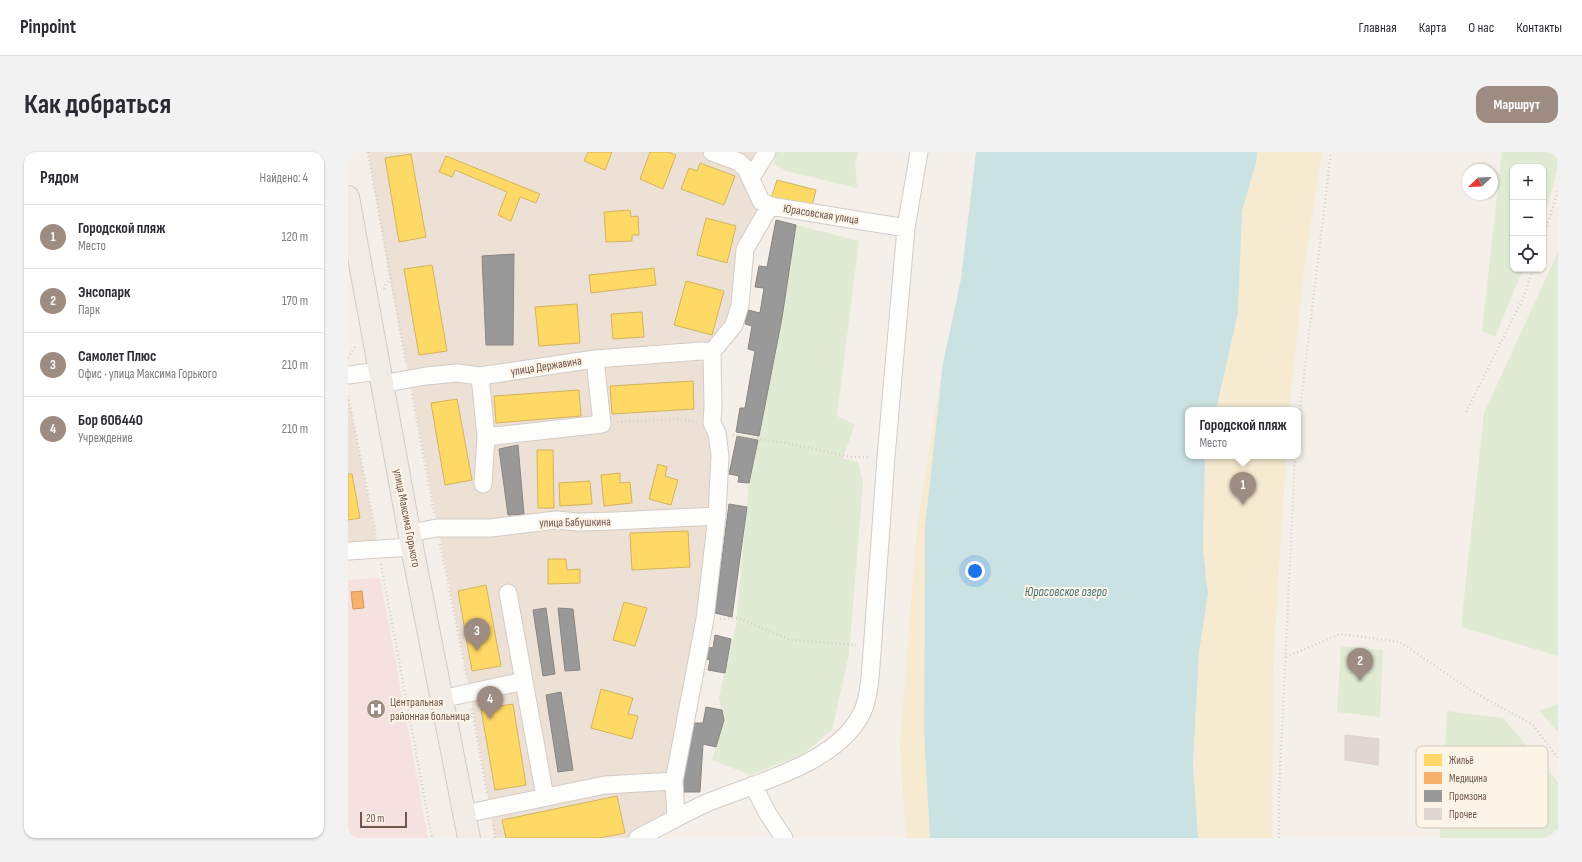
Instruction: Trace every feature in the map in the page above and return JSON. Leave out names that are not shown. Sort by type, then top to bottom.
[{"type":"main road","name":"улица Максима Горького","points":[[348,197],[352,238],[469,838]]},
{"type":"street","name":"Юрасовская улица","points":[[712,152],[739,162],[746,169],[761,201],[770,206],[906,228]]},
{"type":"street","points":[[750,178],[767,152]]},
{"type":"street","points":[[638,838],[676,817],[813,761],[828,751],[852,727],[864,709],[869,686],[873,646],[886,457],[906,228],[919,152]]},
{"type":"street","points":[[676,817],[674,781],[705,619],[717,516],[720,456],[714,428],[712,352],[734,325],[740,305],[745,249],[770,206]]},
{"type":"street","name":"улица Державина","points":[[348,375],[409,379],[457,373],[480,376],[595,359],[702,351],[712,352]]},
{"type":"street","points":[[486,437],[602,424],[595,359]]},
{"type":"street","points":[[480,376],[486,437],[484,484]]},
{"type":"street","name":"улица Бабушкина","points":[[348,551],[379,550],[411,540],[437,528],[491,528],[556,520],[578,522],[717,516]]},
{"type":"street","points":[[508,593],[545,797]]},
{"type":"street","points":[[442,699],[524,682]]},
{"type":"street","points":[[464,814],[605,785],[674,781]]},
{"type":"street","points":[[753,785],[768,814],[784,838]]},
{"type":"path","points":[[368,152],[437,528]]},
{"type":"path","points":[[1300,407],[1331,152]]},
{"type":"path","points":[[1544,236],[1558,191]]},
{"type":"path","points":[[1466,412],[1524,296],[1532,272]]},
{"type":"path","points":[[348,396],[379,550],[432,838]]},
{"type":"path","points":[[602,424],[637,420],[680,419],[714,428],[850,457],[886,457]]},
{"type":"path","points":[[1279,838],[1279,793],[1295,459]]},
{"type":"path","points":[[705,619],[738,618],[791,640],[873,646]]},
{"type":"path","points":[[1286,656],[1340,634],[1400,642],[1472,691],[1533,725],[1558,758]]},
{"type":"shaded area","points":[[368,152],[767,152],[751,178],[761,201],[740,305],[712,352],[720,456],[676,817],[638,838],[495,838],[470,693],[390,279]]},
{"type":"shaded area","points":[[348,396],[379,550],[348,551]]},
{"type":"shaded area","name":"Центральная районная больница","points":[[380,578],[428,838],[348,838],[348,580]]},
{"type":"green space","points":[[776,152],[859,152],[855,162],[857,188],[786,171],[774,164]]},
{"type":"green space","points":[[1502,152],[1558,152],[1554,185],[1546,209],[1546,164],[1510,164],[1510,272],[1522,272],[1495,337],[1482,331],[1497,200],[1498,200]]},
{"type":"green space","points":[[796,225],[859,241],[837,416],[855,425],[843,458],[858,462],[863,483],[849,654],[832,730],[803,754],[751,775],[712,760],[724,720],[719,697],[736,626],[749,483],[782,318]]},
{"type":"green space","points":[[1558,252],[1558,656],[1461,627],[1484,413]]},
{"type":"green space","points":[[1341,646],[1383,650],[1380,717],[1337,712]]},
{"type":"green space","points":[[1558,704],[1558,732],[1539,711]]},
{"type":"green space","points":[[1447,711],[1503,718],[1527,746],[1445,746]]},
{"type":"green space","points":[[1548,770],[1558,782],[1558,829],[1544,838],[1440,838],[1441,828],[1548,828]]},
{"type":"sand","points":[[1257,152],[1322,152],[1305,261],[1289,407],[1217,407],[1238,313],[1242,211],[1256,164]]},
{"type":"sand","points":[[943,363],[925,527],[924,732],[930,838],[906,838],[900,745],[917,527]]},
{"type":"sand","points":[[1205,459],[1286,459],[1273,665],[1272,838],[1198,838],[1193,764],[1199,652],[1208,594],[1203,550]]},
{"type":"water","name":"Юрасовское озеро","points":[[976,152],[1257,152],[1256,163],[1242,211],[1238,313],[1217,407],[1185,407],[1185,459],[1205,459],[1203,550],[1208,594],[1199,652],[1193,764],[1198,838],[930,838],[924,732],[925,527],[943,363],[961,279]]},
{"type":"building: Жильё","points":[[588,152],[612,152],[605,170],[584,161]]},
{"type":"building: Жильё","points":[[650,152],[668,152],[676,155],[663,189],[640,179]]},
{"type":"building: Жильё","points":[[411,154],[426,237],[399,242],[385,158]]},
{"type":"building: Жильё","points":[[446,156],[540,194],[536,203],[520,197],[511,221],[498,215],[507,192],[455,170],[452,177],[439,172]]},
{"type":"building: Жильё","points":[[700,163],[735,176],[724,205],[681,189],[689,168],[697,171]]},
{"type":"building: Жильё","points":[[777,180],[816,190],[811,209],[771,199]]},
{"type":"building: Жильё","points":[[630,210],[631,217],[638,216],[639,235],[632,235],[632,241],[606,242],[604,212]]},
{"type":"building: Жильё","points":[[706,218],[736,226],[727,263],[697,255]]},
{"type":"building: Жильё","points":[[432,265],[447,351],[419,355],[404,269]]},
{"type":"building: Жильё","points":[[654,268],[656,285],[591,293],[589,275]]},
{"type":"building: Жильё","points":[[686,281],[724,291],[712,335],[674,325]]},
{"type":"building: Жильё","points":[[577,304],[580,343],[539,346],[535,307]]},
{"type":"building: Жильё","points":[[642,312],[644,337],[613,339],[611,314]]},
{"type":"building: Жильё","points":[[693,381],[694,409],[612,414],[610,386]]},
{"type":"building: Жильё","points":[[579,390],[581,416],[496,423],[494,396]]},
{"type":"building: Жильё","points":[[457,399],[472,480],[445,485],[431,403]]},
{"type":"building: Жильё","points":[[537,450],[553,450],[554,508],[538,508]]},
{"type":"building: Жильё","points":[[658,464],[667,467],[665,476],[678,480],[671,505],[649,499]]},
{"type":"building: Жильё","points":[[620,473],[620,483],[630,482],[632,503],[604,506],[601,475]]},
{"type":"building: Жильё","points":[[348,474],[352,474],[360,518],[348,520]]},
{"type":"building: Жильё","points":[[590,481],[592,504],[560,506],[559,483]]},
{"type":"building: Жильё","points":[[688,531],[690,567],[632,570],[630,533]]},
{"type":"building: Жильё","points":[[548,559],[566,559],[567,570],[580,569],[580,583],[548,584]]},
{"type":"building: Жильё","points":[[486,585],[501,666],[472,671],[458,591]]},
{"type":"building: Жильё","points":[[624,602],[647,608],[635,646],[613,640]]},
{"type":"building: Жильё","points":[[601,689],[633,698],[628,714],[638,716],[632,739],[591,728]]},
{"type":"building: Жильё","points":[[513,704],[526,785],[495,790],[481,709]]},
{"type":"building: Жильё","points":[[617,796],[625,833],[599,838],[506,838],[502,820]]},
{"type":"building: Медицина","points":[[362,591],[364,608],[353,609],[351,592]]},
{"type":"building: Промзона","points":[[776,220],[796,225],[782,318],[759,436],[736,432],[740,408],[745,408],[755,351],[748,349],[752,326],[745,324],[748,310],[760,313],[764,288],[755,287],[759,266],[767,267]]},
{"type":"building: Промзона","points":[[514,254],[513,345],[486,345],[482,256]]},
{"type":"building: Промзона","points":[[737,436],[758,440],[749,483],[738,482],[739,476],[729,474]]},
{"type":"building: Промзона","points":[[518,445],[524,514],[508,515],[499,449]]},
{"type":"building: Промзона","points":[[729,504],[747,507],[732,617],[715,613]]},
{"type":"building: Промзона","points":[[546,608],[555,674],[543,676],[533,610]]},
{"type":"building: Промзона","points":[[558,608],[573,609],[580,670],[565,671]]},
{"type":"building: Промзона","points":[[715,635],[731,639],[725,673],[708,670],[710,660],[704,658],[706,647],[713,648]]},
{"type":"building: Промзона","points":[[561,692],[573,770],[558,772],[546,695]]},
{"type":"building: Промзона","points":[[706,707],[722,710],[724,720],[716,747],[703,744],[700,792],[680,792],[684,723],[703,723]]},
{"type":"building: Прочее","points":[[1345,735],[1379,739],[1378,765],[1345,760]]},
{"type":"place","name":"Городской пляж","points":[[1243,505]]},
{"type":"place","name":"Самолет Плюс","points":[[477,651]]},
{"type":"place","name":"Энсопарк","points":[[1360,681]]},
{"type":"place","name":"Центральная районная больница","points":[[376,709]]},
{"type":"place","name":"Бор 606440","points":[[490,719]]}]
